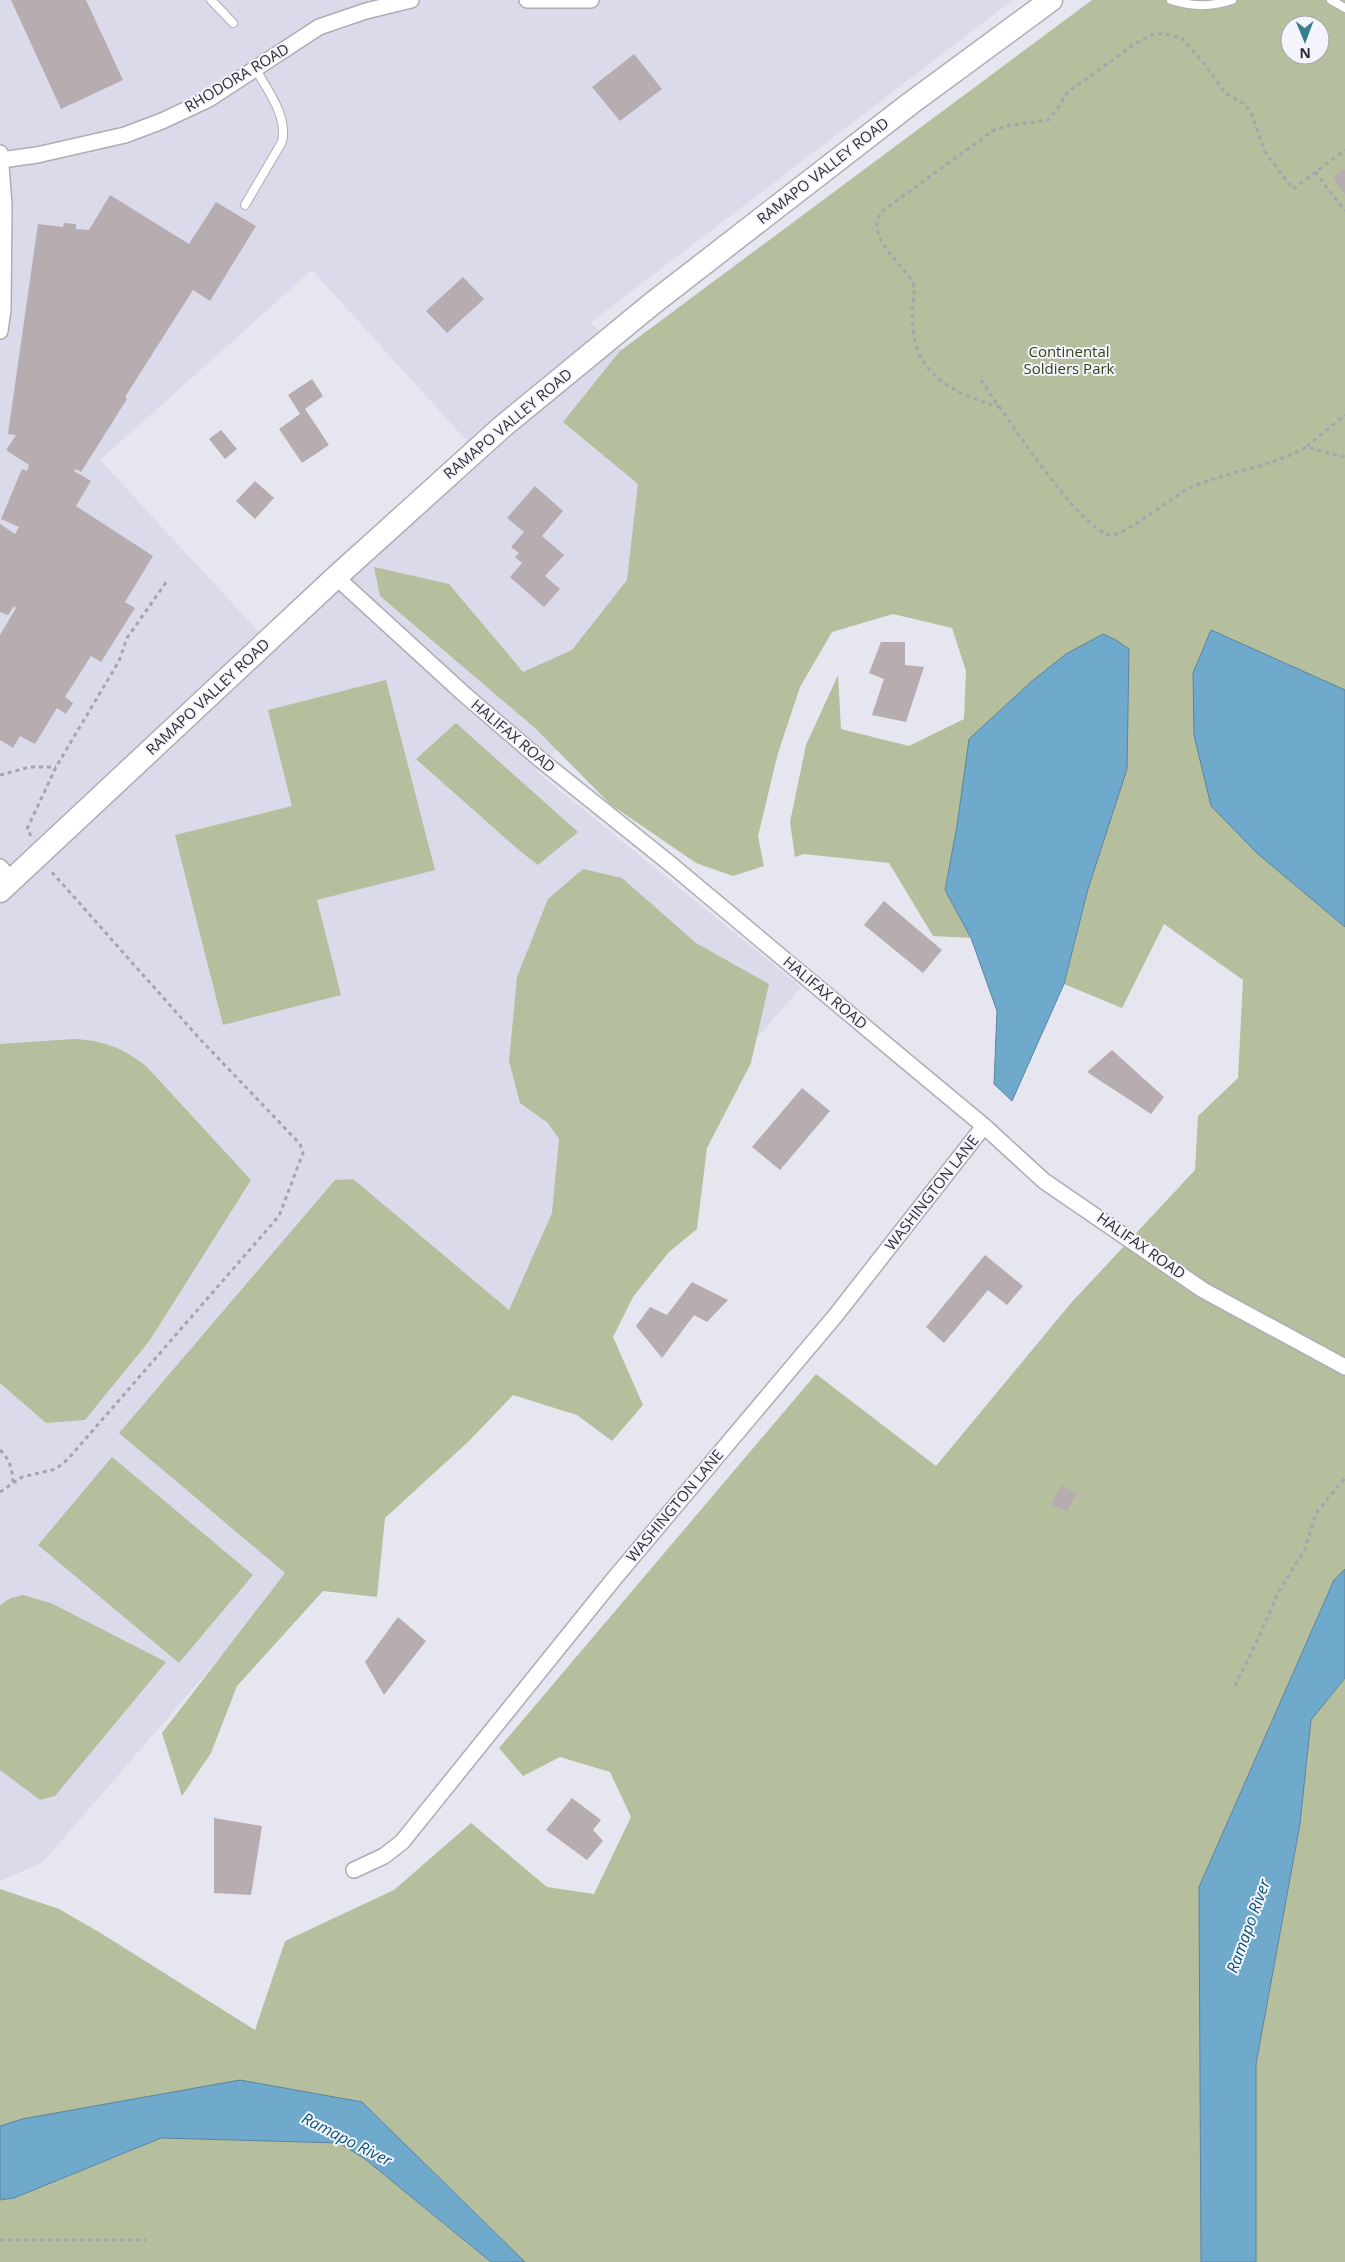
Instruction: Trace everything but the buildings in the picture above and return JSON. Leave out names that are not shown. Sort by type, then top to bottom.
[{"type":"main road","name":"RAMAPO VALLEY ROAD","points":[[4,879],[488,439],[653,302],[911,103],[1051,0]]},
{"type":"street","points":[[528,0],[591,0]]},
{"type":"street","points":[[1025,20],[1034,0]]},
{"type":"street","name":"RHODORA ROAD","points":[[1,157],[37,155],[125,135],[162,122],[209,98],[319,27],[403,1]]},
{"type":"street","points":[[0,331],[4,268],[4,205],[1,157]]},
{"type":"street","name":"HALIFAX ROAD","points":[[336,577],[542,762],[668,862],[984,1126],[1044,1181],[1203,1290],[1345,1368]]},
{"type":"street","name":"WASHINGTON LANE","points":[[354,1870],[384,1856],[402,1842],[619,1573],[836,1315],[984,1126]]},
{"type":"lane","points":[[211,0],[233,23]]},
{"type":"lane","points":[[1172,0],[1189,6],[1216,5],[1232,0]]},
{"type":"lane","points":[[1331,0],[1345,8]]},
{"type":"lane","points":[[244,205],[282,142],[284,131],[281,116],[255,68]]},
{"type":"path","points":[[1000,407],[967,396],[941,381],[929,370],[919,354],[915,341],[912,309],[914,283],[881,239],[876,226],[881,212],[994,130],[1007,126],[1048,120],[1059,107],[1067,93],[1136,43],[1154,34],[1165,34],[1182,38],[1225,93],[1243,103],[1251,112],[1266,152],[1293,189],[1345,150]]},
{"type":"path","points":[[1315,172],[1345,211]]},
{"type":"path","points":[[981,380],[1053,481],[1095,528],[1110,535],[1123,532],[1187,489],[1215,477],[1294,454],[1306,447],[1345,415]]},
{"type":"path","points":[[1306,447],[1345,458]]},
{"type":"path","points":[[28,829],[56,767],[119,661],[127,638],[167,581]]},
{"type":"path","points":[[0,775],[30,767],[56,767]]},
{"type":"path","points":[[0,1492],[22,1477],[56,1469],[68,1459],[279,1216],[303,1153],[300,1144],[199,1038],[50,870]]},
{"type":"path","points":[[0,1450],[8,1458],[12,1467],[13,1482]]},
{"type":"path","points":[[1235,1686],[1279,1591],[1305,1549],[1316,1513],[1345,1478]]},
{"type":"path","points":[[0,2240],[146,2240]]},
{"type":"shaded area","points":[[0,0],[1013,0],[590,323],[804,502],[536,771],[801,987],[42,1863],[0,1881]],"holes":[[[312,270],[475,450],[267,641],[100,460]]]},
{"type":"green space","name":"Continental Soldiers Park","points":[[1092,0],[1345,0],[1345,1569],[1334,1580],[1199,1887],[1201,2262],[525,2262],[362,2102],[22,2119],[0,2126],[0,1889],[59,1909],[255,2030],[285,1941],[394,1890],[471,1823],[547,1887],[594,1894],[631,1817],[610,1772],[560,1757],[523,1776],[499,1748],[816,1374],[936,1466],[1071,1303],[1195,1170],[1198,1116],[1238,1078],[1243,980],[1164,924],[1122,1008],[1064,984],[1088,889],[1127,765],[957,826],[945,890],[971,938],[933,936],[889,863],[804,854],[795,857],[790,822],[806,745],[838,675],[841,729],[909,746],[964,719],[966,671],[952,628],[893,614],[832,632],[800,687],[778,753],[758,836],[764,866],[733,876],[696,863],[610,804],[535,728],[380,596],[374,567],[449,584],[523,672],[572,650],[627,580],[638,484],[563,422],[620,351]]},
{"type":"green space","points":[[386,680],[435,870],[317,900],[341,995],[223,1025],[175,835],[292,806],[268,710]]},
{"type":"green space","points":[[456,723],[578,832],[538,865],[416,759]]},
{"type":"green space","points":[[583,869],[622,878],[696,943],[769,984],[751,1063],[707,1148],[697,1229],[669,1252],[633,1297],[613,1337],[643,1405],[612,1441],[577,1415],[513,1395],[469,1441],[385,1518],[377,1597],[323,1591],[237,1686],[211,1753],[182,1796],[162,1733],[285,1573],[119,1433],[335,1180],[353,1179],[509,1310],[552,1213],[559,1139],[548,1123],[520,1103],[509,1061],[517,977],[548,899]]},
{"type":"green space","points":[[73,1039],[93,1041],[112,1046],[129,1054],[146,1066],[251,1180],[150,1340],[85,1420],[46,1423],[0,1383],[0,1044]]},
{"type":"green space","points":[[112,1457],[253,1575],[179,1663],[38,1545]]},
{"type":"green space","points":[[23,1595],[51,1603],[166,1662],[55,1796],[40,1800],[0,1770],[0,1605],[11,1598]]},
{"type":"green space","points":[[1345,1678],[1345,2262],[1256,2262],[1256,2064],[1300,1824],[1311,1720]]},
{"type":"green space","points":[[161,2138],[340,2143],[365,2159],[491,2262],[0,2262],[0,2200],[14,2198]]},
{"type":"water","points":[[1211,630],[1345,690],[1345,927],[1258,854],[1211,806],[1194,735],[1193,673]]},
{"type":"water","points":[[1103,634],[1129,649],[1127,769],[1088,889],[1064,984],[1012,1101],[994,1084],[997,1011],[971,938],[945,890],[957,826],[969,739],[1032,681],[1066,654]]},
{"type":"water","name":"Ramapo River","points":[[1345,1569],[1345,1678],[1311,1720],[1300,1824],[1256,2064],[1256,2262],[1201,2262],[1199,1887],[1334,1580]]},
{"type":"water","name":"Ramapo River","points":[[240,2080],[362,2102],[525,2262],[491,2262],[365,2159],[339,2143],[161,2138],[14,2198],[0,2200],[0,2126],[22,2119]]}]
